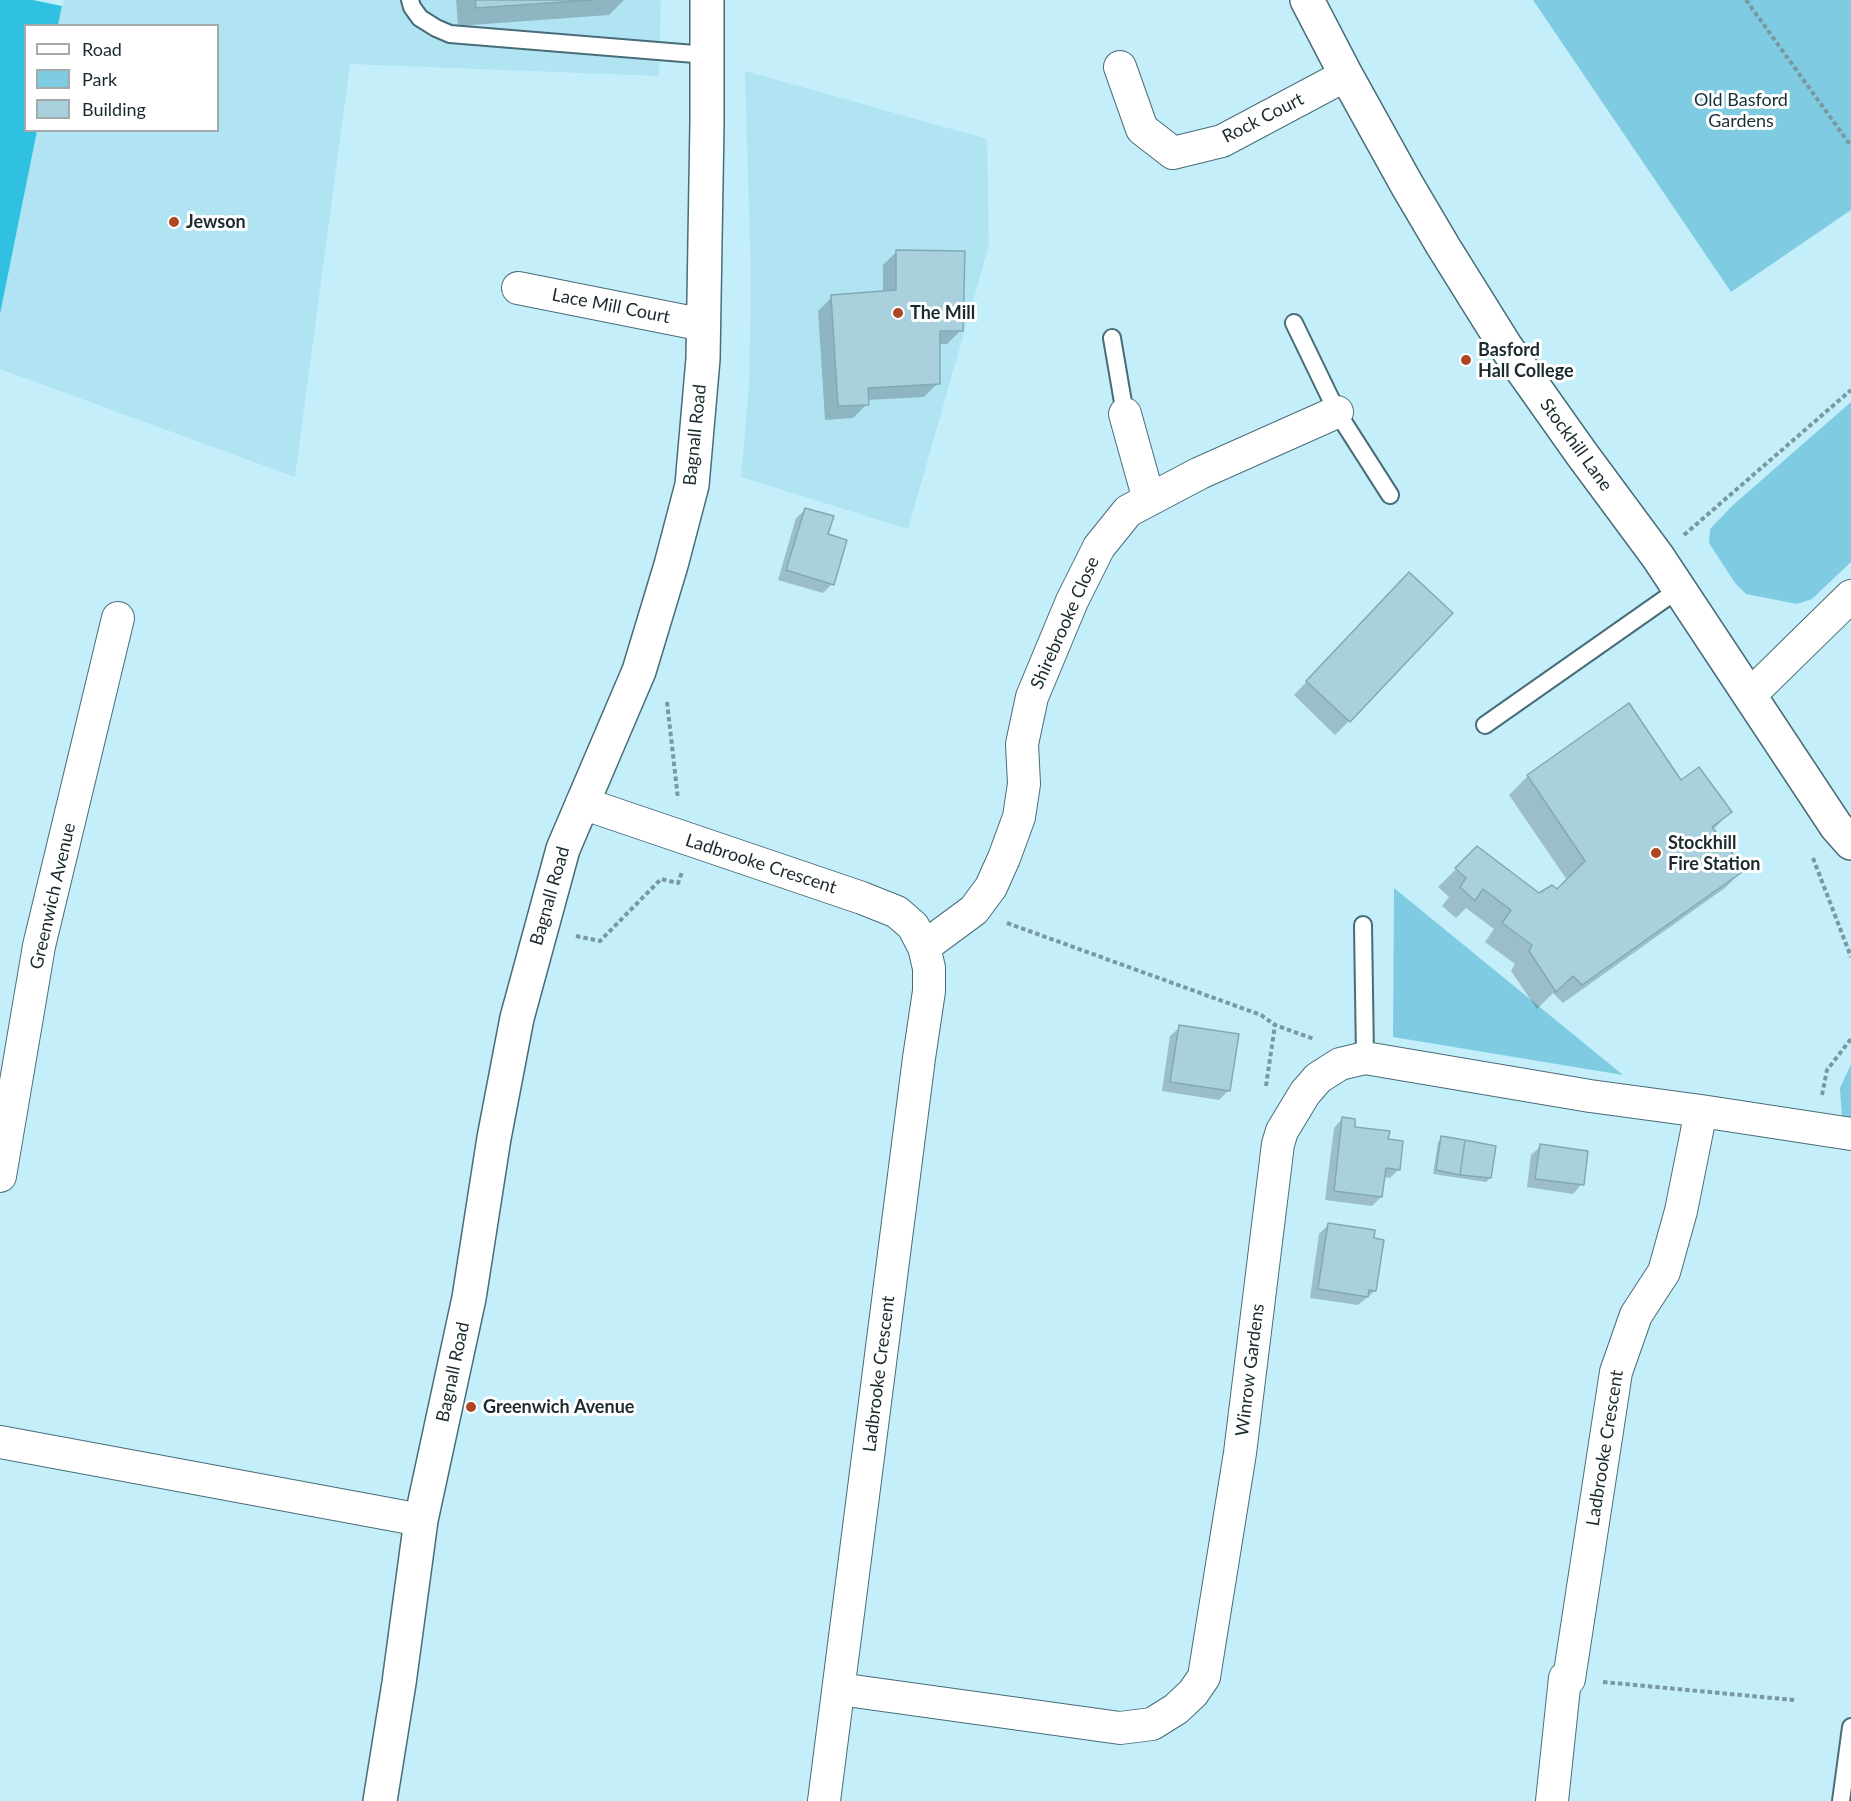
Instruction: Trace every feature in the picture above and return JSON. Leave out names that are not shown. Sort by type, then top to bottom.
[{"type":"street","name":"Bagnall Road","points":[[380,1801],[421,1520],[469,1298],[494,1138],[517,1018],[563,849],[639,671],[692,485],[704,325],[706,0]]},
{"type":"street","name":"Stockhill Lane","points":[[1307,0],[1346,75],[1443,246],[1506,347],[1658,557],[1843,834]]},
{"type":"street","name":"Rock Court","points":[[1120,67],[1142,129],[1173,153],[1222,141],[1346,75]]},
{"type":"street","name":"Lace Mill Court","points":[[518,288],[704,325]]},
{"type":"street","name":"Shirebrooke Close","points":[[974,910],[991,887],[1019,817],[1024,784],[1022,744],[1032,697],[1072,601],[1099,547],[1128,511],[1200,473],[1337,412]]},
{"type":"street","points":[[1125,414],[1149,500]]},
{"type":"street","points":[[1750,695],[1851,596]]},
{"type":"street","name":"Greenwich Avenue","points":[[0,1176],[39,946],[118,618]]},
{"type":"street","name":"Ladbrooke Crescent","points":[[582,804],[862,898],[897,912],[913,926],[924,947],[929,968],[929,991],[824,1801]]},
{"type":"street","points":[[924,947],[974,910]]},
{"type":"street","name":"Winrow Gardens","points":[[839,1689],[1120,1728],[1152,1724],[1176,1709],[1193,1693],[1204,1677],[1240,1453],[1278,1144],[1282,1131],[1305,1093],[1318,1078],[1340,1064],[1365,1058],[1590,1096],[1701,1111]]},
{"type":"street","points":[[1701,1111],[1851,1134]]},
{"type":"street","name":"Ladbrooke Crescent","points":[[1552,1801],[1565,1678],[1569,1679],[1616,1372],[1636,1315],[1664,1272],[1681,1211],[1701,1111]]},
{"type":"street","points":[[0,1442],[421,1520]]},
{"type":"lane","points":[[410,0],[420,18],[450,34],[707,55]]},
{"type":"lane","points":[[1294,323],[1337,412],[1390,495]]},
{"type":"lane","points":[[1112,338],[1125,414]]},
{"type":"lane","points":[[1485,725],[1679,589]]},
{"type":"lane","points":[[1363,926],[1365,1058]]},
{"type":"lane","points":[[1841,1801],[1851,1727]]},
{"type":"path","points":[[1746,0],[1851,146]]},
{"type":"path","points":[[1658,557],[1851,390]]},
{"type":"path","points":[[540,928],[600,940],[661,879],[678,883],[695,842],[700,825],[679,814],[665,691],[639,671]]},
{"type":"path","points":[[1843,834],[1809,846],[1851,957]]},
{"type":"path","points":[[974,910],[1261,1015],[1275,1025],[1315,1040]]},
{"type":"path","points":[[1816,1129],[1827,1070],[1851,1039]]},
{"type":"path","points":[[1569,1679],[1794,1700]]},
{"type":"shaded area","points":[[0,0],[33,0],[62,6],[58,24],[24,24],[24,132],[37,132],[0,314]]},
{"type":"shaded area","name":"Jewson","points":[[64,0],[661,0],[659,76],[350,64],[295,477],[0,369],[0,314],[37,132],[219,132],[219,24],[58,24]]},
{"type":"shaded area","points":[[745,71],[987,139],[989,245],[908,529],[741,477],[749,386],[751,281]]},
{"type":"green space","name":"Old Basford Gardens","points":[[1533,0],[1851,0],[1851,210],[1731,292]]},
{"type":"green space","points":[[1851,402],[1851,562],[1812,599],[1797,604],[1746,594],[1735,583],[1709,543],[1710,529],[1733,505]]},
{"type":"green space","points":[[1394,888],[1623,1075],[1393,1037]]},
{"type":"green space","points":[[1851,1064],[1851,1120],[1842,1118],[1840,1088]]},
{"type":"building","points":[[475,0],[593,0],[476,8]]},
{"type":"building","name":"The Mill","points":[[896,250],[965,251],[963,331],[940,331],[940,384],[868,388],[869,405],[838,406],[831,295],[896,290]]},
{"type":"building","points":[[805,508],[834,516],[828,534],[847,540],[834,585],[786,570]]},
{"type":"building","points":[[1409,572],[1453,613],[1350,722],[1306,681]]},
{"type":"building","name":"Stockhill Fire Station","points":[[1629,703],[1681,780],[1699,767],[1732,812],[1712,827],[1745,870],[1582,985],[1573,976],[1556,992],[1529,951],[1532,945],[1502,923],[1511,910],[1483,889],[1475,901],[1460,887],[1466,878],[1455,868],[1477,846],[1539,893],[1552,885],[1557,889],[1585,861],[1527,775]]},
{"type":"building","points":[[1179,1025],[1239,1034],[1230,1091],[1170,1082]]},
{"type":"building","points":[[1342,1117],[1355,1119],[1355,1127],[1390,1131],[1388,1139],[1403,1141],[1400,1170],[1386,1168],[1382,1197],[1334,1191]]},
{"type":"building","points":[[1441,1136],[1465,1140],[1460,1175],[1436,1170]]},
{"type":"building","points":[[1465,1140],[1496,1146],[1491,1178],[1460,1175]]},
{"type":"building","points":[[1540,1144],[1588,1151],[1584,1185],[1535,1179]]},
{"type":"building","points":[[1328,1223],[1375,1230],[1374,1238],[1384,1240],[1376,1291],[1369,1290],[1368,1297],[1318,1289]]},
{"type":"place","name":"Jewson","points":[[174,222]]},
{"type":"place","name":"The Mill","points":[[898,313]]},
{"type":"place","name":"Basford Hall College","points":[[1466,360]]},
{"type":"place","name":"Stockhill Fire Station","points":[[1656,853]]},
{"type":"place","name":"Greenwich Avenue","points":[[471,1407]]}]
